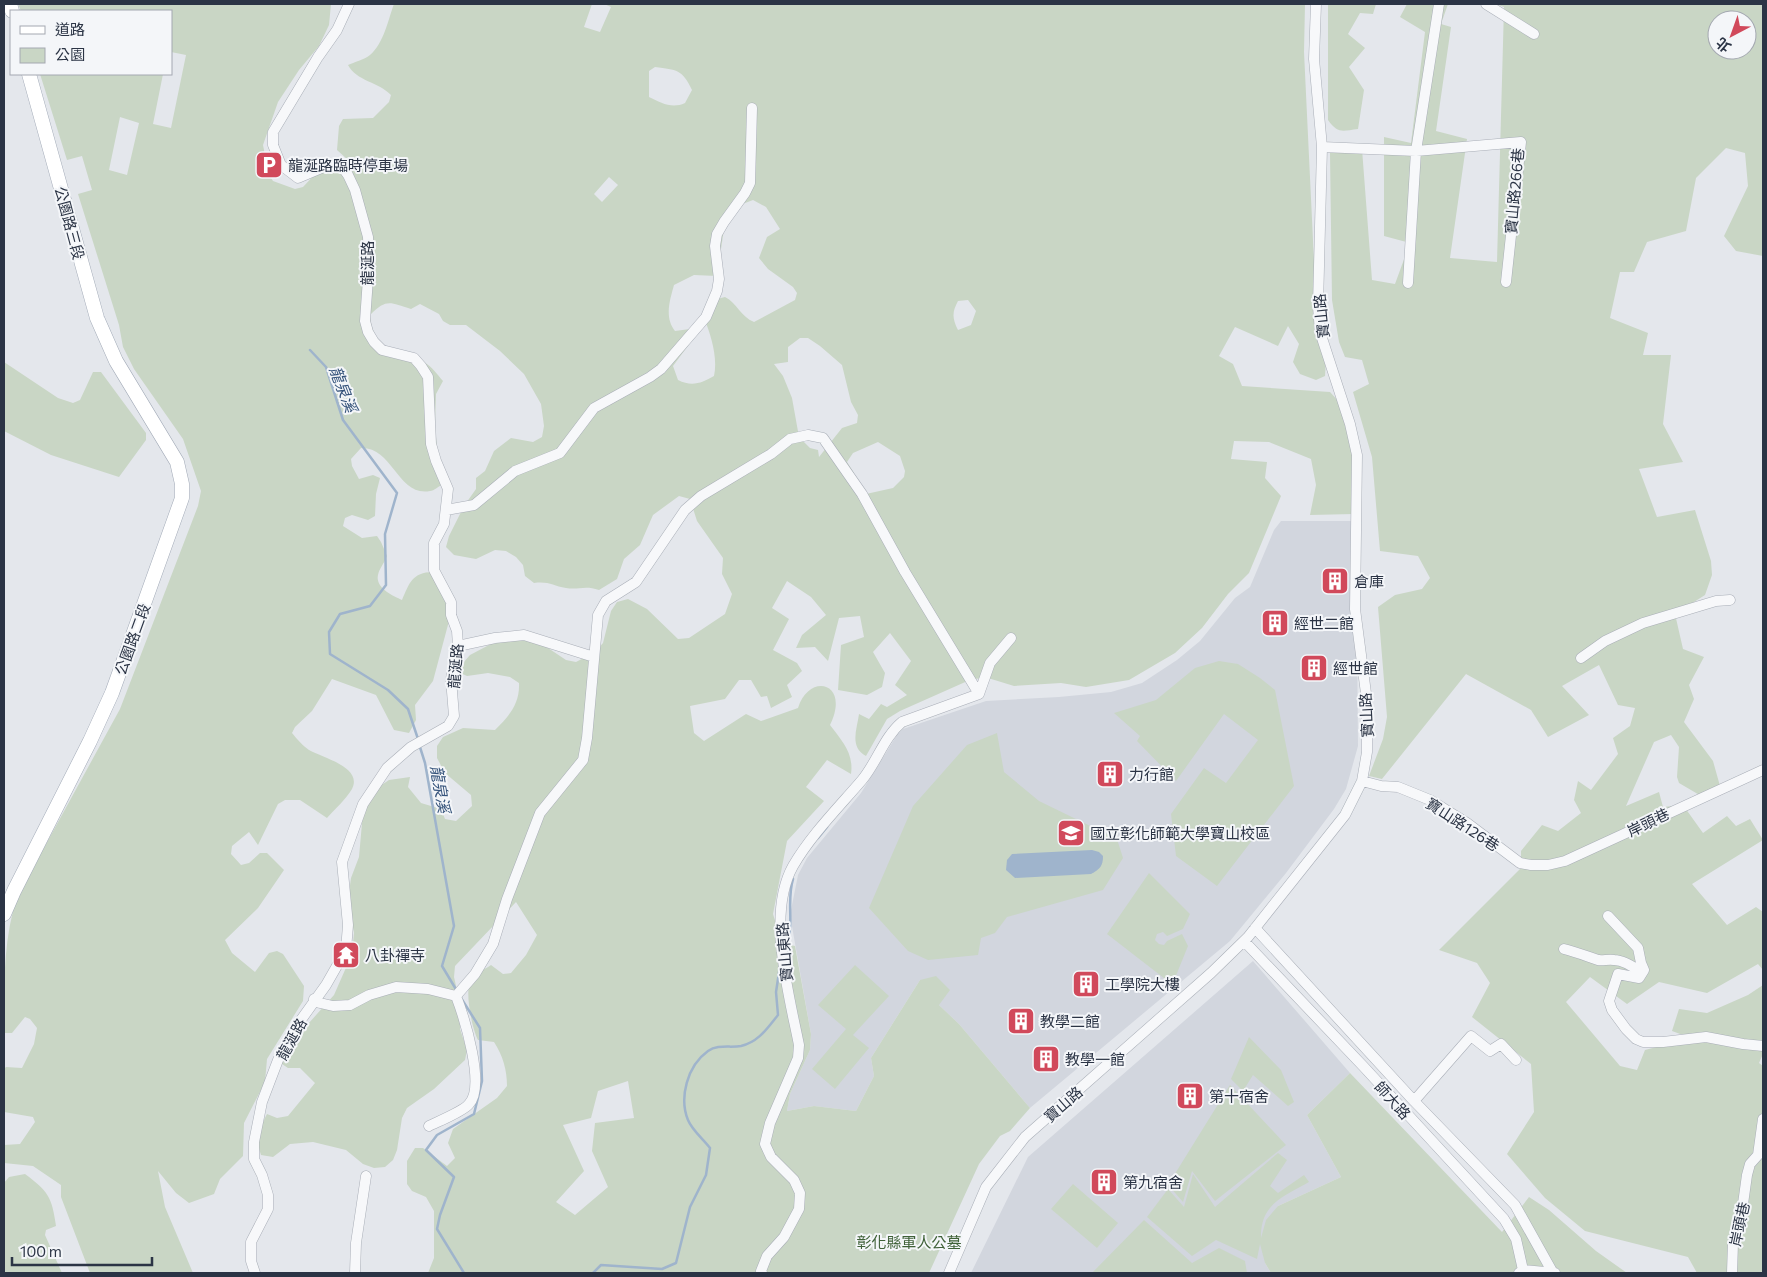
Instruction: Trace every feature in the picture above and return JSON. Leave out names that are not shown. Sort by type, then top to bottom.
[{"type":"main road","name":"公園路三段","points":[[30,78],[96,318],[116,361]]},
{"type":"main road","name":"公園路二段","points":[[4,914],[90,742],[112,692],[182,498],[182,484],[177,462],[116,361]]},
{"type":"street","name":"龍涎路","points":[[255,1273],[251,1261],[251,1242],[268,1209],[268,1195],[262,1175],[254,1159],[254,1142],[262,1102],[278,1060],[293,1031],[314,999],[326,985],[346,950],[348,925],[342,862],[363,804],[387,768],[411,747],[448,726],[454,716],[451,679],[458,646],[457,631],[451,615],[451,602],[434,570],[434,543],[444,524],[448,489],[431,444],[428,377],[414,358],[382,350],[368,332],[365,321],[369,264],[368,237],[355,190],[348,175],[343,168],[331,164],[298,178],[281,165],[273,146],[273,132],[279,120],[337,30],[349,4]]},
{"type":"street","name":"寶山路","points":[[949,1273],[986,1187],[1025,1137],[1211,973],[1244,941],[1345,815],[1362,781],[1367,752],[1367,701],[1355,609],[1357,455],[1350,424],[1320,332],[1318,306],[1322,147],[1314,60],[1316,4]]},
{"type":"street","points":[[1408,283],[1416,150],[1439,4]]},
{"type":"street","points":[[1486,4],[1534,34]]},
{"type":"street","points":[[446,510],[474,505],[515,471],[560,453],[594,408],[650,377],[660,369],[706,317],[717,291],[719,279],[716,246],[717,234],[750,183],[752,108]]},
{"type":"street","name":"寶山路266巷","points":[[1322,147],[1416,150],[1521,142],[1506,282]]},
{"type":"street","points":[[456,996],[475,974],[492,944],[506,899],[540,813],[583,760],[587,738],[598,615],[606,601],[636,582],[686,510],[702,496],[771,454],[790,439],[808,434],[823,438],[862,494],[905,572],[979,694]]},
{"type":"street","points":[[1581,658],[1606,642],[1643,623],[1716,600],[1730,600]]},
{"type":"street","points":[[458,646],[495,638],[524,635],[594,657]]},
{"type":"street","points":[[979,694],[990,663],[1011,638]]},
{"type":"street","name":"寶山東路","points":[[762,1273],[761,1271],[768,1256],[784,1237],[799,1209],[800,1193],[794,1180],[772,1157],[765,1144],[770,1123],[798,1058],[799,1045],[783,965],[781,921],[783,892],[792,868],[810,841],[865,776],[894,729],[902,722],[979,694]]},
{"type":"street","name":"岸頭巷","points":[[1531,866],[1548,866],[1565,860],[1763,770]]},
{"type":"street","name":"寶山路126巷","points":[[1362,781],[1381,786],[1398,787],[1430,800],[1467,823],[1520,862],[1531,866]]},
{"type":"street","points":[[1608,916],[1638,948],[1644,970],[1639,978],[1618,974],[1609,1001],[1612,1010],[1636,1039],[1643,1042],[1663,1042],[1706,1037],[1763,1046]]},
{"type":"street","points":[[1256,928],[1414,1101],[1515,1205],[1554,1273]]},
{"type":"street","name":"師大路","points":[[1244,941],[1357,1059],[1504,1219],[1516,1239],[1521,1272]]},
{"type":"street","points":[[1564,949],[1600,960],[1615,960],[1625,963],[1636,968],[1642,974]]},
{"type":"street","points":[[314,999],[320,1003],[333,1006],[350,1005],[369,995],[396,988],[428,989],[456,996]]},
{"type":"street","points":[[428,1126],[469,1105],[474,1096],[474,1063],[466,1025],[456,996]]},
{"type":"street","points":[[1414,1101],[1471,1036],[1490,1051],[1501,1044],[1516,1060]]},
{"type":"street","name":"岸頭巷","points":[[1732,1273],[1733,1243],[1742,1211],[1750,1164],[1758,1155],[1763,1119]]},
{"type":"street","points":[[355,1273],[356,1244],[366,1176]]},
{"type":"street","points":[[1521,1272],[1554,1273]]},
{"type":"shaded area","name":"國立彰化師範大學寶山校區","points":[[1281,521],[1356,521],[1358,746],[1346,789],[1334,809],[1286,873],[1230,941],[1030,1108],[959,1024],[939,1005],[920,980],[871,1058],[874,1076],[856,1111],[814,1106],[787,1111],[790,1094],[810,1050],[811,1034],[790,915],[798,875],[807,858],[861,793],[897,735],[903,729],[986,701],[1111,692],[1142,683],[1177,660],[1200,641],[1235,598],[1250,587],[1274,530]]},
{"type":"shaded area","points":[[1253,961],[1350,1073],[1307,1115],[1341,1177],[1278,1206],[1265,1263],[1271,1273],[971,1273],[1028,1157]]},
{"type":"green space","name":"彰化縣軍人公墓","points":[[18,4],[331,4],[329,25],[319,46],[299,70],[278,102],[263,145],[269,175],[273,181],[295,189],[303,187],[319,170],[341,168],[348,160],[337,150],[339,126],[343,119],[373,118],[389,102],[391,95],[356,75],[348,65],[368,57],[375,50],[382,38],[394,4],[592,4],[584,27],[600,32],[611,7],[604,4],[1305,4],[1304,52],[1316,303],[1326,360],[1325,376],[1316,380],[1300,374],[1293,362],[1299,344],[1288,326],[1278,346],[1235,327],[1219,356],[1233,364],[1242,386],[1330,392],[1341,404],[1354,453],[1354,514],[1310,515],[1316,485],[1311,459],[1269,442],[1234,441],[1231,459],[1267,462],[1265,478],[1281,496],[1249,573],[1228,594],[1202,628],[1175,653],[1129,680],[1086,687],[1061,683],[1014,686],[988,678],[972,679],[900,711],[887,719],[866,756],[857,748],[855,737],[859,714],[869,719],[881,704],[887,707],[907,695],[895,685],[911,661],[890,633],[873,652],[885,673],[882,687],[867,695],[838,690],[841,645],[864,637],[860,616],[839,618],[828,661],[815,647],[796,648],[802,635],[826,615],[811,597],[787,581],[772,608],[789,619],[773,650],[797,663],[802,671],[787,685],[792,697],[771,708],[767,696],[761,697],[751,680],[739,680],[725,699],[690,706],[694,733],[704,741],[746,714],[761,721],[798,708],[803,697],[811,689],[818,686],[826,687],[832,691],[835,699],[835,710],[830,725],[839,736],[851,760],[851,774],[827,760],[806,787],[824,801],[787,841],[773,914],[782,943],[795,946],[811,1034],[810,1050],[790,1094],[787,1111],[814,1106],[856,1111],[874,1076],[871,1058],[920,980],[936,976],[950,990],[939,1005],[959,1024],[1030,1108],[1010,1131],[1000,1136],[979,1164],[929,1273],[428,1273],[434,1258],[434,1211],[426,1197],[412,1191],[407,1184],[407,1161],[415,1148],[423,1148],[447,1166],[455,1158],[448,1143],[453,1129],[497,1098],[507,1086],[504,1063],[494,1042],[478,1040],[471,1019],[468,992],[471,979],[491,965],[503,974],[511,973],[526,955],[537,935],[516,902],[455,966],[454,977],[461,1008],[460,1029],[467,1050],[465,1060],[434,1089],[407,1108],[402,1118],[397,1150],[393,1160],[385,1167],[374,1168],[363,1164],[346,1150],[313,1142],[290,1144],[273,1157],[261,1155],[258,1143],[259,1134],[267,1114],[277,1118],[288,1116],[315,1083],[300,1068],[288,1068],[279,1062],[283,1052],[334,995],[352,954],[354,933],[348,900],[351,878],[359,857],[363,812],[371,792],[389,780],[410,777],[408,787],[421,803],[441,809],[445,819],[456,821],[472,806],[471,795],[445,773],[437,758],[437,746],[443,737],[463,728],[495,730],[509,715],[516,703],[519,683],[510,677],[488,673],[467,676],[456,671],[470,655],[489,645],[496,637],[539,642],[566,660],[576,662],[595,652],[603,643],[611,611],[617,602],[628,599],[647,609],[678,639],[689,638],[725,614],[732,594],[722,574],[723,558],[697,521],[690,499],[679,496],[653,515],[640,545],[624,559],[617,579],[599,590],[566,588],[547,583],[534,583],[525,576],[523,565],[516,557],[506,551],[495,550],[476,559],[454,555],[446,547],[449,536],[464,506],[476,489],[476,478],[485,471],[494,451],[511,438],[533,442],[542,437],[544,426],[541,404],[524,374],[500,351],[466,325],[450,325],[443,321],[439,314],[420,304],[411,309],[389,303],[385,304],[370,315],[370,321],[374,332],[384,347],[394,353],[424,362],[443,381],[436,394],[435,424],[438,462],[443,484],[432,491],[419,491],[410,487],[381,455],[372,450],[361,448],[351,459],[352,466],[359,479],[373,475],[380,478],[376,494],[375,516],[368,520],[352,515],[345,518],[343,526],[362,538],[377,536],[387,556],[379,573],[379,584],[394,596],[402,600],[412,580],[420,574],[433,572],[448,606],[449,621],[433,681],[415,705],[416,720],[409,733],[394,730],[376,695],[332,679],[312,711],[295,727],[292,733],[309,750],[347,769],[354,781],[352,789],[327,818],[300,800],[285,800],[278,804],[258,845],[249,832],[232,846],[231,854],[241,865],[249,863],[260,853],[267,853],[284,870],[258,908],[225,940],[232,953],[255,972],[269,953],[277,951],[283,954],[304,986],[303,1001],[267,1059],[265,1082],[244,1123],[243,1156],[220,1179],[214,1194],[189,1203],[176,1193],[158,1171],[165,1207],[193,1273],[90,1273],[61,1197],[61,1185],[33,1166],[4,1163],[4,1145],[20,1144],[35,1122],[33,1117],[4,1112],[4,1069],[6,1067],[22,1068],[34,1044],[37,1028],[30,1019],[25,1017],[12,1033],[4,1033],[4,981],[12,913],[17,897],[120,709],[198,506],[201,491],[183,439],[134,369],[123,347],[119,325],[78,194],[92,190],[82,156],[67,160],[40,75],[163,75],[153,124],[171,128],[186,55],[172,52],[172,10],[21,10]],"holes":[[[655,67],[674,70],[682,74],[692,90],[685,103],[667,105],[649,97],[649,71]],[[120,117],[139,123],[127,175],[109,170]],[[609,177],[618,185],[602,202],[594,194]],[[753,200],[766,207],[780,229],[767,237],[759,258],[768,269],[793,287],[797,293],[795,300],[754,322],[725,297],[717,299],[704,318],[714,354],[714,376],[692,384],[683,382],[678,380],[673,366],[696,335],[690,329],[675,331],[672,326],[669,308],[674,285],[694,275],[717,276],[725,222],[732,208]],[[968,300],[976,311],[971,325],[958,330],[954,315],[958,301]],[[800,338],[808,338],[842,365],[851,402],[858,415],[857,423],[842,428],[819,457],[818,450],[810,448],[799,437],[792,398],[783,376],[774,364],[788,362],[788,347]],[[878,442],[900,456],[905,471],[904,477],[893,488],[866,494],[849,480],[854,473],[847,462],[853,453]],[[628,1081],[634,1118],[595,1123],[592,1151],[608,1187],[575,1215],[556,1202],[584,1171],[563,1125],[591,1118],[598,1091]]]},
{"type":"green space","points":[[1328,4],[1376,4],[1373,14],[1360,13],[1348,34],[1365,48],[1349,67],[1364,90],[1358,129],[1338,130],[1328,120]]},
{"type":"green space","points":[[1407,4],[1448,4],[1441,24],[1451,27],[1436,131],[1467,139],[1450,258],[1497,262],[1504,7],[1495,4],[1763,4],[1763,256],[1736,251],[1724,236],[1748,186],[1745,153],[1726,148],[1696,178],[1686,231],[1647,242],[1634,272],[1620,272],[1610,318],[1648,333],[1643,355],[1671,355],[1663,424],[1683,462],[1639,469],[1657,517],[1695,510],[1711,561],[1712,575],[1705,595],[1675,614],[1683,649],[1704,657],[1689,685],[1694,699],[1684,722],[1713,761],[1720,786],[1708,800],[1679,783],[1677,777],[1679,747],[1671,735],[1654,742],[1626,806],[1659,792],[1663,807],[1683,805],[1703,833],[1727,816],[1736,826],[1750,819],[1763,840],[1692,884],[1727,925],[1756,907],[1763,912],[1763,970],[1758,964],[1707,993],[1659,982],[1627,1004],[1590,977],[1566,1002],[1620,1066],[1637,1070],[1645,1050],[1691,1038],[1672,1031],[1679,1009],[1707,1013],[1748,995],[1763,985],[1763,1054],[1759,1063],[1763,1066],[1763,1273],[1697,1273],[1688,1257],[1585,1231],[1545,1198],[1507,1154],[1534,1112],[1531,1064],[1472,1017],[1490,983],[1477,963],[1439,950],[1521,868],[1521,851],[1542,825],[1558,831],[1581,813],[1574,800],[1578,781],[1591,790],[1618,754],[1613,738],[1630,726],[1635,708],[1618,705],[1599,665],[1562,686],[1589,715],[1548,737],[1531,710],[1466,674],[1382,779],[1369,776],[1383,739],[1387,717],[1378,607],[1395,595],[1422,589],[1430,578],[1418,556],[1380,551],[1372,457],[1353,392],[1369,384],[1362,360],[1345,357],[1339,342],[1332,300],[1330,153],[1362,149],[1372,280],[1395,284],[1410,243],[1384,236],[1384,137],[1411,143],[1425,32],[1400,17]]},
{"type":"green space","points":[[4,362],[58,398],[73,403],[80,400],[93,372],[101,372],[146,433],[146,440],[119,477],[51,455],[4,431]]},
{"type":"green space","points":[[1219,661],[1238,664],[1275,690],[1294,786],[1217,886],[1176,856],[1171,814],[1204,768],[1226,783],[1258,740],[1224,714],[1176,781],[1137,741],[1140,736],[1114,713],[1156,700],[1195,668]]},
{"type":"green space","points":[[997,733],[1004,772],[1039,801],[1117,839],[1123,858],[1103,890],[1007,917],[995,933],[981,938],[978,955],[928,960],[908,951],[869,908],[913,806],[967,745]]},
{"type":"green space","points":[[1149,873],[1190,914],[1183,929],[1167,936],[1163,932],[1157,934],[1155,940],[1159,944],[1164,945],[1167,941],[1182,934],[1188,946],[1175,978],[1169,982],[1107,934]]},
{"type":"green space","points":[[855,965],[889,996],[853,1035],[869,1048],[835,1089],[812,1069],[846,1029],[818,1005]]},
{"type":"green space","points":[[1249,1037],[1281,1070],[1294,1102],[1288,1106],[1253,1075],[1243,1091],[1231,1079]]},
{"type":"green space","points":[[1350,1073],[1502,1232],[1529,1197],[1549,1210],[1596,1251],[1627,1273],[1271,1273],[1265,1263],[1260,1244],[1257,1259],[1216,1240],[1192,1256],[1147,1217],[1168,1189],[1184,1207],[1193,1174],[1215,1207],[1278,1153],[1287,1160],[1270,1186],[1278,1193],[1304,1175],[1309,1182],[1282,1197],[1269,1209],[1264,1217],[1261,1238],[1266,1220],[1278,1206],[1341,1177],[1307,1115]]},
{"type":"green space","points":[[1230,1085],[1286,1145],[1215,1201],[1192,1171],[1183,1202],[1168,1185]]},
{"type":"green space","points":[[25,1174],[44,1190],[53,1208],[56,1226],[46,1230],[45,1235],[62,1273],[4,1273],[4,1183],[9,1177]]},
{"type":"green space","points":[[1073,1184],[1118,1223],[1097,1248],[1051,1209]]},
{"type":"green space","points":[[1144,1220],[1192,1263],[1219,1248],[1245,1261],[1247,1273],[1092,1273]]},
{"type":"water","points":[[1092,850],[1099,852],[1103,856],[1100,867],[1091,874],[1015,878],[1006,870],[1007,860],[1012,854]]},
{"type":"waterway","name":"龍泉溪","points":[[310,350],[326,367],[343,420],[397,493],[385,534],[386,585],[370,606],[340,614],[329,632],[330,654],[388,690],[408,709],[418,739]]},
{"type":"waterway","name":"龍泉溪","points":[[419,744],[425,763],[454,926],[442,966],[457,991]]},
{"type":"waterway","points":[[818,838],[827,827]]},
{"type":"waterway","points":[[786,947],[790,930],[790,896],[793,879]]},
{"type":"waterway","points":[[593,1273],[601,1265],[662,1269],[676,1263],[690,1207],[706,1175],[710,1148],[690,1124],[685,1111],[685,1092],[690,1074],[701,1057],[708,1051],[720,1047],[741,1046],[753,1041],[762,1034],[778,1015],[776,992],[780,966]]},
{"type":"waterway","name":"龍泉溪","points":[[461,998],[480,1028],[482,1081],[474,1114],[437,1135],[426,1150],[454,1177],[437,1229],[464,1273]]},
{"type":"place","name":"龍涎路臨時停車場","points":[[269,165]]},
{"type":"place","name":"倉庫","points":[[1335,581]]},
{"type":"place","name":"經世二館","points":[[1275,623]]},
{"type":"place","name":"經世館","points":[[1314,668]]},
{"type":"place","name":"力行館","points":[[1110,774]]},
{"type":"place","name":"國立彰化師範大學寶山校區","points":[[1071,833]]},
{"type":"place","name":"八卦禪寺","points":[[346,955]]},
{"type":"place","name":"工學院大樓","points":[[1086,984]]},
{"type":"place","name":"教學二館","points":[[1021,1021]]},
{"type":"place","name":"教學一館","points":[[1046,1059]]},
{"type":"place","name":"第十宿舍","points":[[1190,1096]]},
{"type":"place","name":"第九宿舍","points":[[1104,1182]]}]
